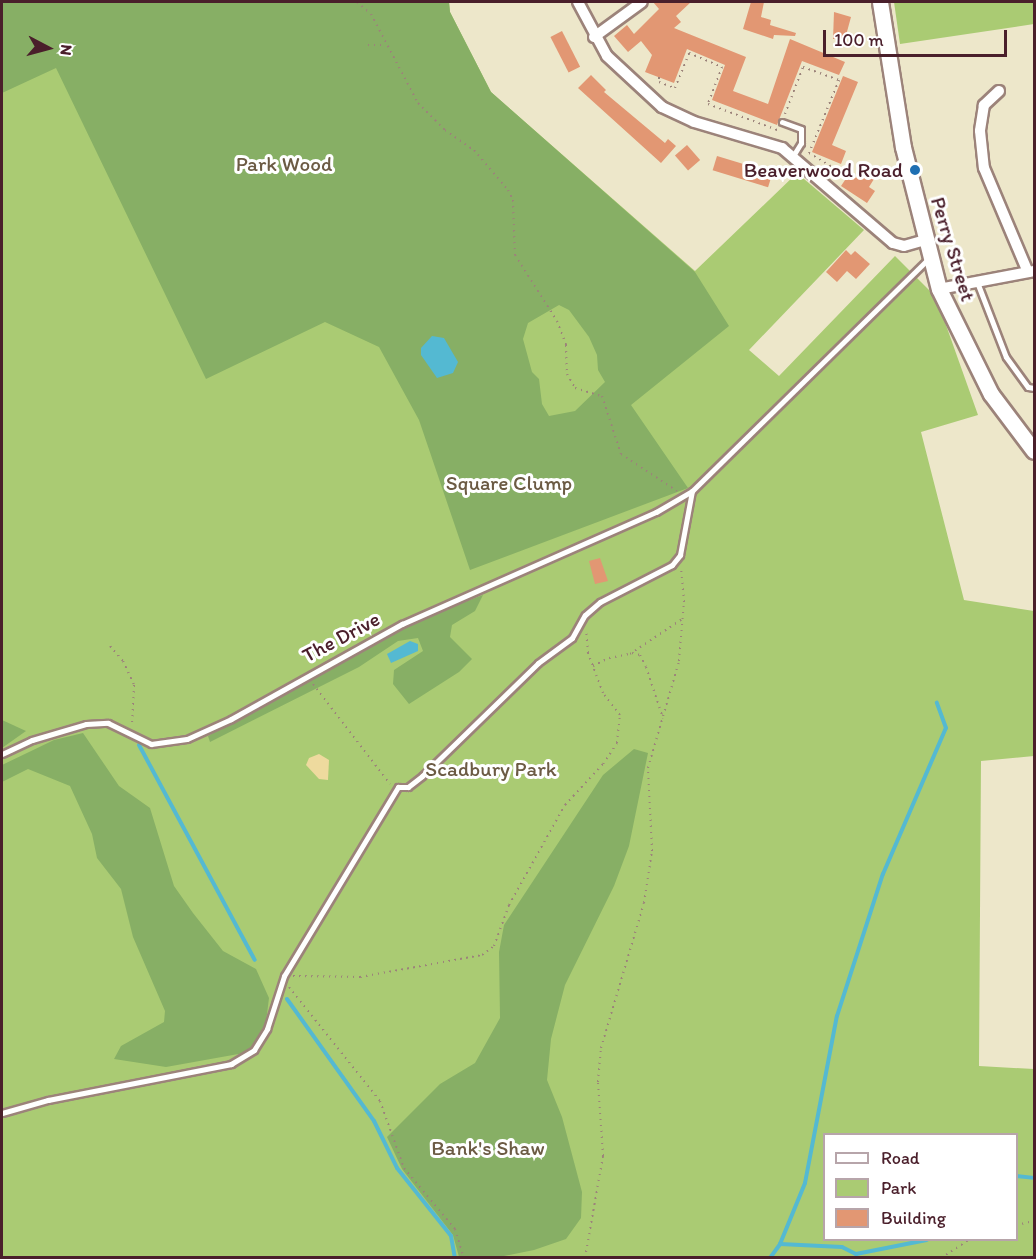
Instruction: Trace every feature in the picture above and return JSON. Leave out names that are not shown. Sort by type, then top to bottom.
[{"type":"main road","name":"Perry Street","points":[[880,2],[895,107],[925,240],[939,289],[992,394],[1035,452]]},
{"type":"street","points":[[578,2],[594,38],[623,74],[662,107],[694,122],[771,144],[793,156],[892,243],[904,246],[925,240]]},
{"type":"street","points":[[594,38],[642,2]]},
{"type":"street","points":[[939,289],[1031,272],[984,168],[980,131],[984,105],[999,91]]},
{"type":"lane","points":[[782,122],[801,129],[801,143],[793,156]]},
{"type":"lane","name":"The Drive","points":[[2,754],[32,740],[86,724],[108,723],[151,744],[187,739],[231,719],[306,674],[402,624],[626,528],[690,493],[930,257]]},
{"type":"lane","points":[[977,282],[1006,357],[1028,387],[1035,388]]},
{"type":"lane","points":[[2,1113],[48,1100],[231,1064],[254,1050],[267,1029],[284,976],[395,790],[422,776],[538,663],[572,638],[585,615],[600,602],[672,565],[680,555],[690,493]]},
{"type":"path","points":[[357,2],[371,14],[418,103],[445,130],[474,150],[508,190],[513,200],[515,255],[557,321],[566,345],[567,374],[575,388],[602,396],[621,454],[659,482],[690,493]]},
{"type":"path","points":[[368,45],[386,45]]},
{"type":"path","points":[[659,77],[659,82],[675,88],[689,53],[723,66],[708,104],[779,131],[803,67],[838,80],[809,153],[842,173]]},
{"type":"path","points":[[585,1257],[603,1156],[598,1082],[602,1048],[644,903],[652,851],[648,768],[679,661],[682,618],[680,555]]},
{"type":"path","points":[[284,976],[360,977],[482,955],[494,946],[509,905],[565,805],[603,764],[617,743],[620,715],[603,693],[593,666],[586,640],[585,615]]},
{"type":"path","points":[[593,666],[609,658],[632,653],[682,618]]},
{"type":"path","points":[[110,646],[123,661],[134,685],[131,736]]},
{"type":"path","points":[[632,653],[640,655],[663,718]]},
{"type":"path","points":[[306,674],[395,790]]},
{"type":"path","points":[[284,976],[322,1032],[380,1101],[404,1168],[455,1230],[464,1257]]},
{"type":"path","points":[[1018,1225],[1035,1221]]},
{"type":"path","points":[[941,1257],[966,1241]]},
{"type":"green space","name":"Scadbury Park","points":[[2,2],[449,2],[450,12],[491,92],[695,271],[797,173],[864,230],[749,350],[779,376],[895,256],[936,297],[978,415],[921,432],[964,600],[1034,611],[1034,756],[981,761],[979,1066],[1034,1069],[1034,1257],[2,1257]]},
{"type":"green space","name":"Park Wood","points":[[2,2],[449,2],[450,12],[491,92],[695,272],[729,326],[631,405],[688,488],[470,570],[419,420],[379,347],[325,322],[206,379],[56,68],[2,93]],"holes":[[[559,305],[569,310],[589,337],[597,355],[598,370],[605,382],[575,411],[549,416],[542,404],[539,379],[532,372],[523,339],[528,323]]]},
{"type":"green space","points":[[894,2],[1034,2],[1034,24],[900,44]]},
{"type":"green space","points":[[483,595],[475,611],[452,625],[450,637],[472,659],[459,672],[409,704],[393,684],[394,670],[423,651],[418,638],[398,641],[359,667],[210,742],[208,736],[407,624]]},
{"type":"green space","points":[[2,720],[26,731],[2,748]]},
{"type":"green space","points":[[83,733],[119,786],[150,808],[174,886],[193,913],[223,951],[256,969],[269,998],[266,1022],[253,1046],[244,1053],[166,1067],[114,1059],[121,1046],[164,1022],[165,1011],[133,937],[121,889],[97,858],[92,834],[70,786],[28,769],[2,782],[2,765],[54,740]]},
{"type":"green space","name":"Bank's Shaw","points":[[634,749],[648,753],[629,846],[614,886],[565,985],[551,1039],[547,1080],[562,1117],[582,1192],[581,1218],[566,1239],[534,1250],[499,1257],[459,1257],[453,1235],[402,1169],[387,1137],[440,1084],[475,1063],[500,1018],[499,952],[504,925],[603,775]]},
{"type":"sand","points":[[319,754],[329,760],[328,780],[319,779],[306,765],[309,758]]},
{"type":"water","points":[[432,336],[444,338],[458,362],[453,373],[437,378],[421,355],[421,348]]},
{"type":"water","points":[[410,641],[418,644],[418,651],[391,663],[387,654]]},
{"type":"building","points":[[653,2],[691,2],[676,16],[681,22],[674,28],[746,57],[733,91],[768,104],[790,39],[845,62],[839,75],[802,61],[777,125],[712,100],[725,65],[687,49],[674,83],[645,72],[652,55],[641,41],[628,52],[614,36],[627,25],[634,34],[659,9]]},
{"type":"building","points":[[751,2],[764,2],[761,17],[771,20],[770,25],[796,33],[795,36],[774,35],[773,39],[743,29]]},
{"type":"building","points":[[834,12],[851,17],[845,39],[833,39]]},
{"type":"building","points":[[562,31],[580,67],[569,73],[550,37]]},
{"type":"building","points":[[591,75],[606,90],[604,92],[665,143],[668,139],[676,146],[661,163],[578,88]]},
{"type":"building","points":[[843,76],[858,82],[832,145],[846,151],[841,164],[812,152]]},
{"type":"building","points":[[687,145],[700,160],[688,171],[675,155]]},
{"type":"building","points":[[717,156],[772,173],[768,187],[713,170]]},
{"type":"building","points":[[861,170],[874,179],[869,187],[875,191],[867,203],[841,186],[849,174],[856,178]]},
{"type":"building","points":[[846,250],[851,255],[855,251],[870,264],[856,279],[847,271],[837,282],[826,272]]},
{"type":"building","points":[[600,558],[608,581],[595,584],[589,561]]},
{"type":"waterway","points":[[780,1244],[805,1183],[837,1016],[883,874],[946,728],[937,703]]},
{"type":"waterway","points":[[139,745],[255,960]]},
{"type":"waterway","points":[[287,999],[374,1121],[397,1168],[451,1236],[455,1258]]},
{"type":"waterway","points":[[1018,1176],[1034,1178]]},
{"type":"waterway","points":[[770,1258],[780,1244],[842,1247],[856,1254],[922,1241]]},
{"type":"place","name":"Beaverwood Road","points":[[915,170]]},
{"type":"park label","name":"Square Clump","points":[[509,483]]}]
